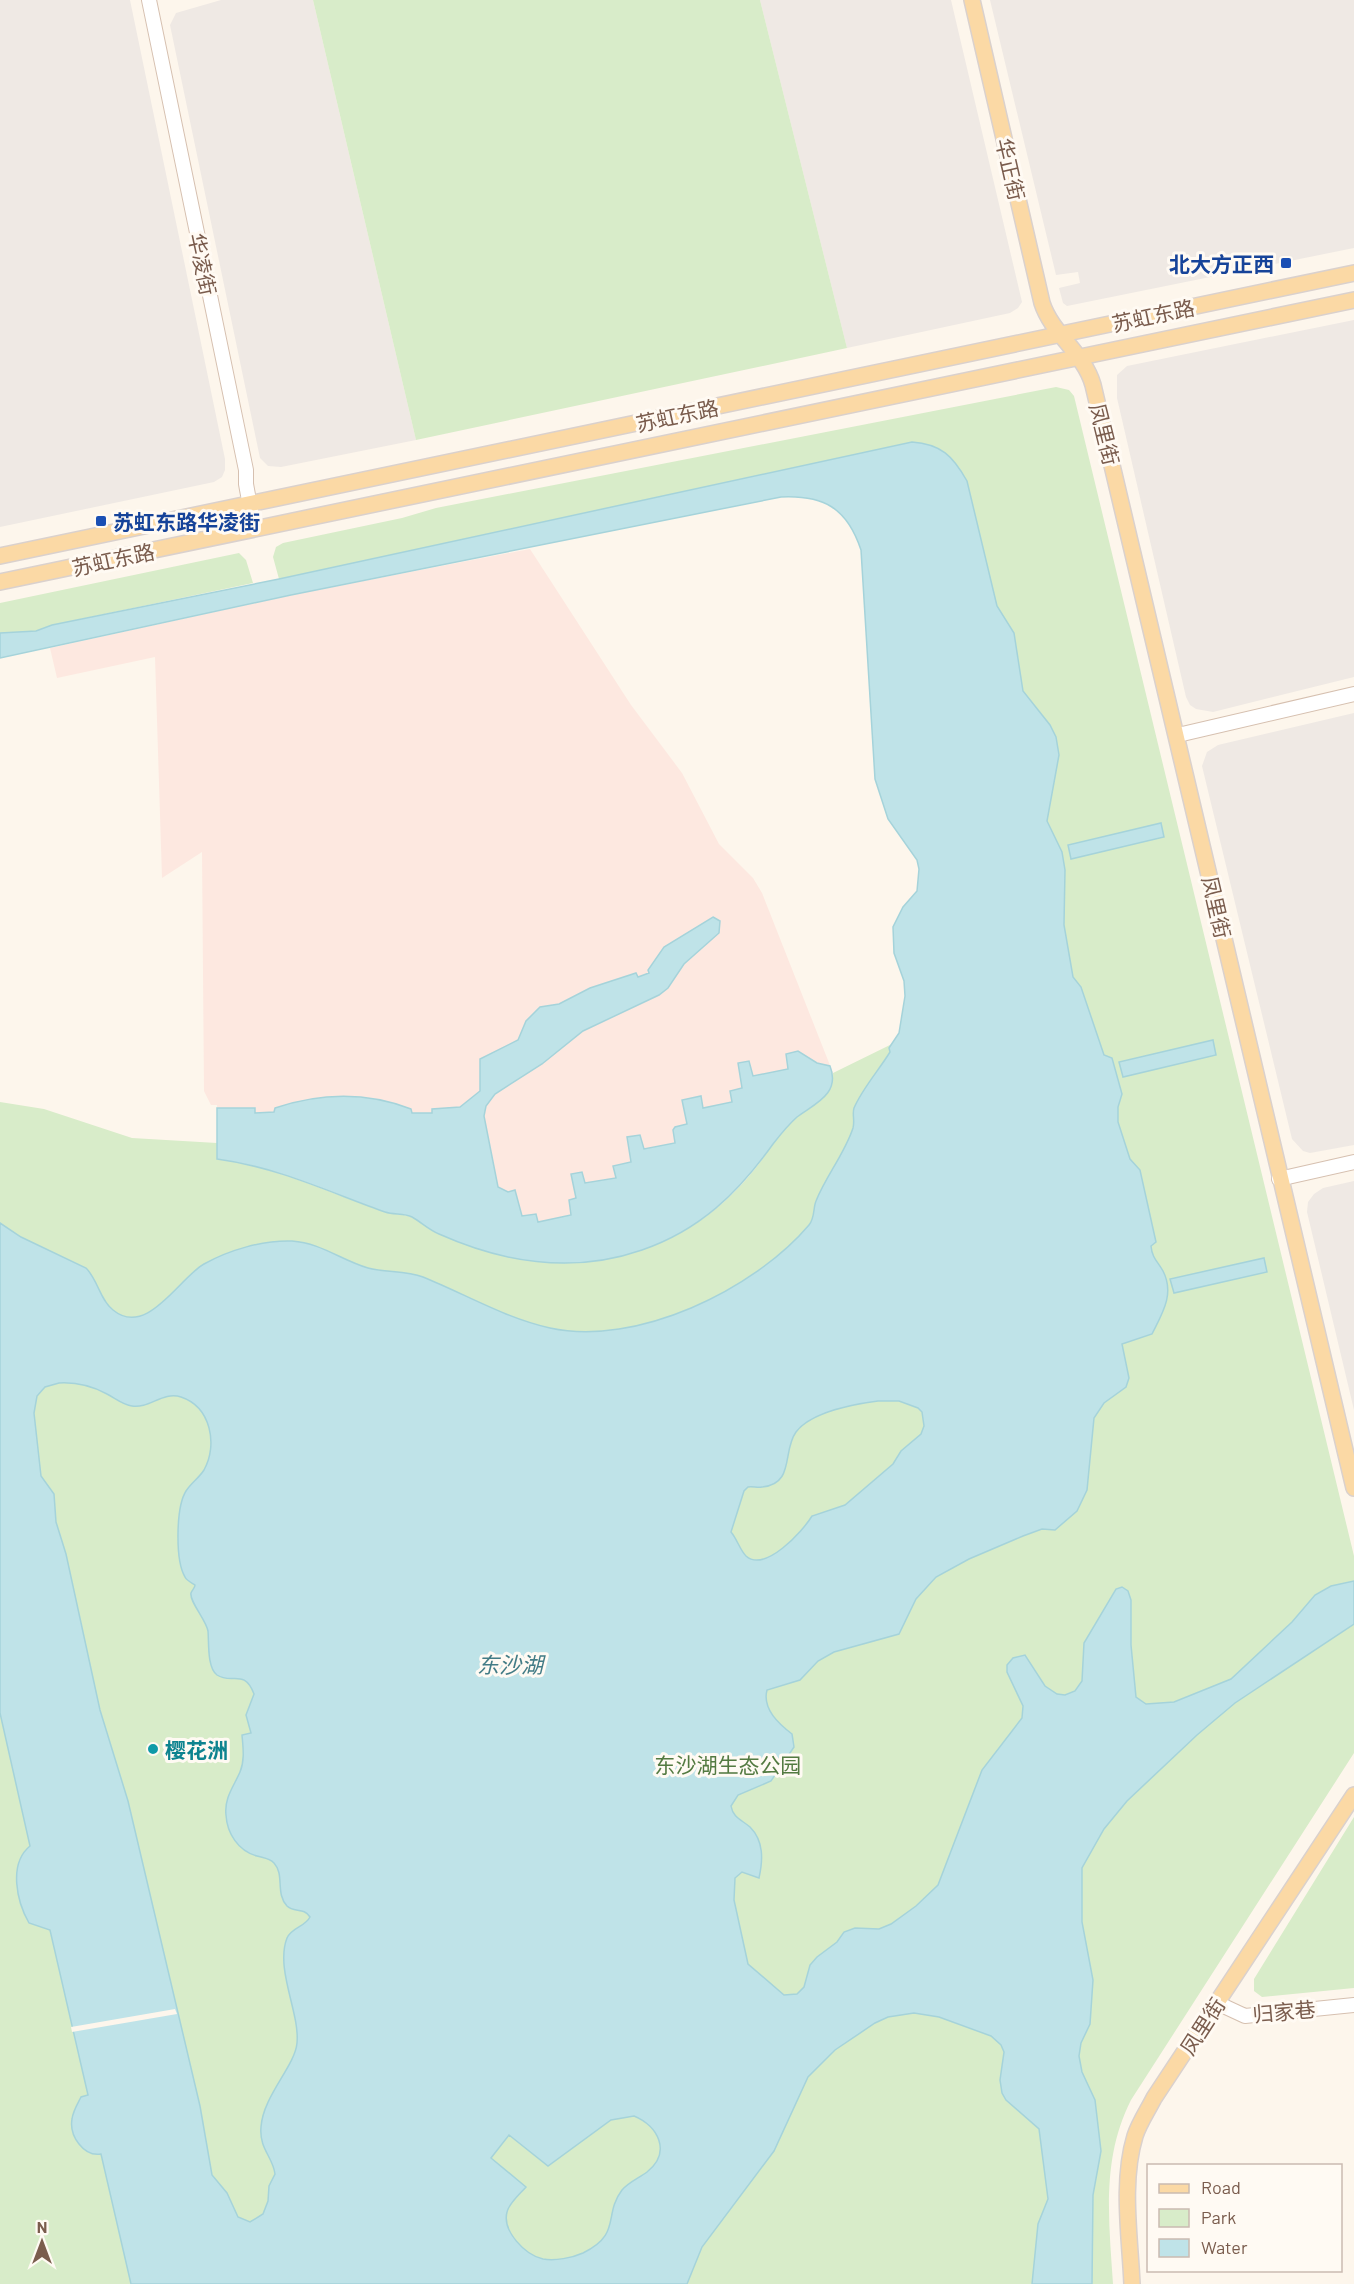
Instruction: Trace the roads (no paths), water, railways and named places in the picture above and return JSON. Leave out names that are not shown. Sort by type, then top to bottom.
[{"type":"main road","name":"华正街","points":[[972,0],[1042,303],[1047,317],[1061,334]]},
{"type":"main road","name":"苏虹东路","points":[[0,556],[1354,273]]},
{"type":"main road","name":"苏虹东路","points":[[0,582],[1354,300]]},
{"type":"main road","name":"凤里街","points":[[1061,334],[1080,358],[1093,385],[1178,735],[1279,1179],[1354,1488]]},
{"type":"main road","name":"凤里街","points":[[1132,2284],[1129,2183],[1136,2135],[1154,2098],[1354,1795]]},
{"type":"street","name":"华凌街","points":[[149,0],[246,470],[254,528]]},
{"type":"street","points":[[1178,735],[1354,694]]},
{"type":"street","points":[[1279,1179],[1354,1162]]},
{"type":"street","name":"归家巷","points":[[1217,2003],[1245,2016],[1354,2005]]},
{"type":"water","name":"东沙湖","points":[[912,442],[931,445],[945,453],[957,465],[967,481],[997,606],[1014,633],[1023,691],[1050,725],[1056,737],[1059,755],[1047,821],[1062,852],[1065,870],[1064,925],[1073,977],[1081,987],[1104,1055],[1112,1058],[1122,1094],[1118,1107],[1118,1122],[1130,1159],[1140,1170],[1156,1242],[1151,1246],[1168,1288],[1166,1304],[1152,1334],[1122,1344],[1129,1378],[1126,1387],[1104,1403],[1094,1418],[1087,1490],[1077,1511],[1055,1530],[1042,1529],[1023,1536],[969,1559],[936,1577],[916,1599],[899,1634],[834,1652],[818,1661],[800,1680],[767,1690],[769,1710],[777,1721],[792,1734],[794,1747],[771,1781],[738,1795],[731,1806],[736,1816],[755,1832],[762,1858],[759,1878],[742,1872],[735,1878],[734,1900],[748,1964],[784,1995],[797,1994],[804,1987],[810,1965],[837,1942],[844,1932],[855,1928],[879,1929],[891,1924],[916,1906],[938,1885],[982,1770],[1022,1718],[1023,1706],[1007,1672],[1007,1665],[1013,1658],[1025,1655],[1045,1686],[1057,1694],[1065,1695],[1075,1691],[1082,1681],[1084,1643],[1116,1589],[1122,1587],[1128,1591],[1131,1600],[1131,1645],[1136,1697],[1146,1704],[1174,1702],[1231,1679],[1292,1622],[1315,1595],[1331,1586],[1354,1581],[1354,1624],[1235,1703],[1197,1735],[1127,1801],[1104,1829],[1082,1868],[1082,1922],[1093,1980],[1090,2024],[1081,2043],[1079,2056],[1082,2072],[1095,2100],[1101,2151],[1093,2195],[1092,2284],[1032,2284],[1038,2224],[1048,2199],[1039,2129],[1006,2100],[1002,2093],[1000,2080],[1004,2052],[1001,2045],[991,2036],[939,2017],[914,2013],[888,2017],[875,2023],[835,2050],[808,2077],[774,2151],[702,2247],[687,2284],[131,2284],[101,2154],[84,2149],[73,2132],[74,2110],[81,2097],[88,2095],[50,1930],[29,1923],[18,1894],[19,1863],[30,1846],[0,1713],[0,1223],[21,1237],[86,1268],[109,1306],[126,1317],[138,1317],[150,1311],[162,1303],[194,1271],[214,1259],[246,1247],[281,1241],[302,1242],[322,1248],[368,1268],[423,1277],[501,1312],[550,1328],[584,1332],[619,1329],[655,1321],[691,1308],[726,1291],[757,1271],[786,1249],[811,1222],[820,1192],[850,1137],[857,1101],[890,1052],[889,1048],[899,1033],[905,996],[904,981],[894,953],[893,927],[903,907],[917,891],[919,869],[917,860],[888,819],[875,779],[861,550],[849,524],[841,514],[822,502],[796,497],[781,497],[291,595],[0,658],[0,633],[36,631],[52,625],[279,579]],"holes":[[[59,1383],[84,1385],[132,1406],[144,1405],[168,1396],[181,1397],[199,1409],[209,1428],[211,1449],[208,1460],[200,1476],[186,1491],[180,1509],[178,1547],[185,1577],[195,1585],[191,1596],[208,1631],[210,1661],[214,1672],[222,1678],[237,1678],[246,1681],[254,1694],[246,1715],[251,1733],[242,1735],[243,1763],[226,1803],[227,1822],[231,1835],[239,1846],[250,1854],[274,1863],[279,1873],[281,1895],[287,1906],[305,1912],[310,1917],[289,1934],[284,1950],[297,2043],[291,2061],[263,2115],[262,2141],[275,2174],[269,2186],[268,2201],[263,2214],[250,2222],[238,2217],[227,2193],[212,2175],[200,2106],[128,1801],[100,1710],[66,1554],[56,1522],[54,1494],[41,1476],[34,1413],[37,1396],[45,1387]],[[878,1401],[899,1401],[918,1408],[922,1412],[924,1426],[921,1434],[901,1451],[893,1464],[845,1505],[812,1516],[801,1531],[773,1555],[754,1560],[746,1556],[731,1532],[744,1491],[748,1487],[772,1485],[779,1480],[784,1473],[792,1440],[803,1425],[834,1410]],[[634,2116],[650,2126],[659,2140],[659,2156],[655,2164],[622,2190],[616,2199],[607,2231],[603,2239],[595,2246],[569,2258],[543,2259],[529,2253],[511,2234],[506,2219],[510,2205],[526,2187],[491,2158],[509,2135],[548,2166],[611,2120]]]},
{"type":"water","points":[[1161,823],[1164,837],[1071,859],[1068,845]]},
{"type":"water","points":[[713,917],[720,921],[719,933],[684,964],[668,988],[659,995],[583,1031],[542,1064],[495,1094],[486,1106],[484,1116],[498,1187],[508,1192],[515,1190],[522,1216],[536,1214],[538,1222],[571,1215],[569,1200],[576,1198],[571,1174],[582,1172],[585,1183],[616,1178],[613,1166],[631,1162],[627,1137],[640,1135],[644,1149],[675,1143],[673,1130],[675,1127],[687,1124],[682,1100],[701,1096],[703,1108],[732,1102],[730,1091],[742,1088],[738,1063],[749,1061],[753,1076],[788,1069],[786,1054],[798,1051],[817,1063],[830,1066],[832,1084],[824,1097],[790,1123],[760,1162],[716,1208],[700,1221],[663,1242],[642,1250],[590,1262],[539,1262],[514,1258],[464,1244],[435,1232],[409,1216],[385,1212],[282,1174],[217,1159],[217,1108],[255,1108],[255,1113],[274,1112],[275,1108],[309,1099],[343,1096],[394,1103],[411,1109],[412,1113],[432,1113],[432,1109],[460,1107],[480,1091],[480,1059],[518,1040],[526,1021],[540,1007],[559,1004],[590,988],[636,973],[638,977],[649,973],[648,970],[664,947]]},
{"type":"water","points":[[1213,1040],[1216,1055],[1123,1077],[1119,1062]]},
{"type":"water","points":[[1264,1258],[1267,1272],[1174,1293],[1170,1279]]},
{"type":"place","name":"北大方正西","points":[[1286,263]]},
{"type":"place","name":"苏虹东路华凌街","points":[[101,521]]},
{"type":"place","name":"樱花洲","points":[[153,1749]]},
{"type":"park label","name":"东沙湖生态公园","points":[[728,1764]]}]
